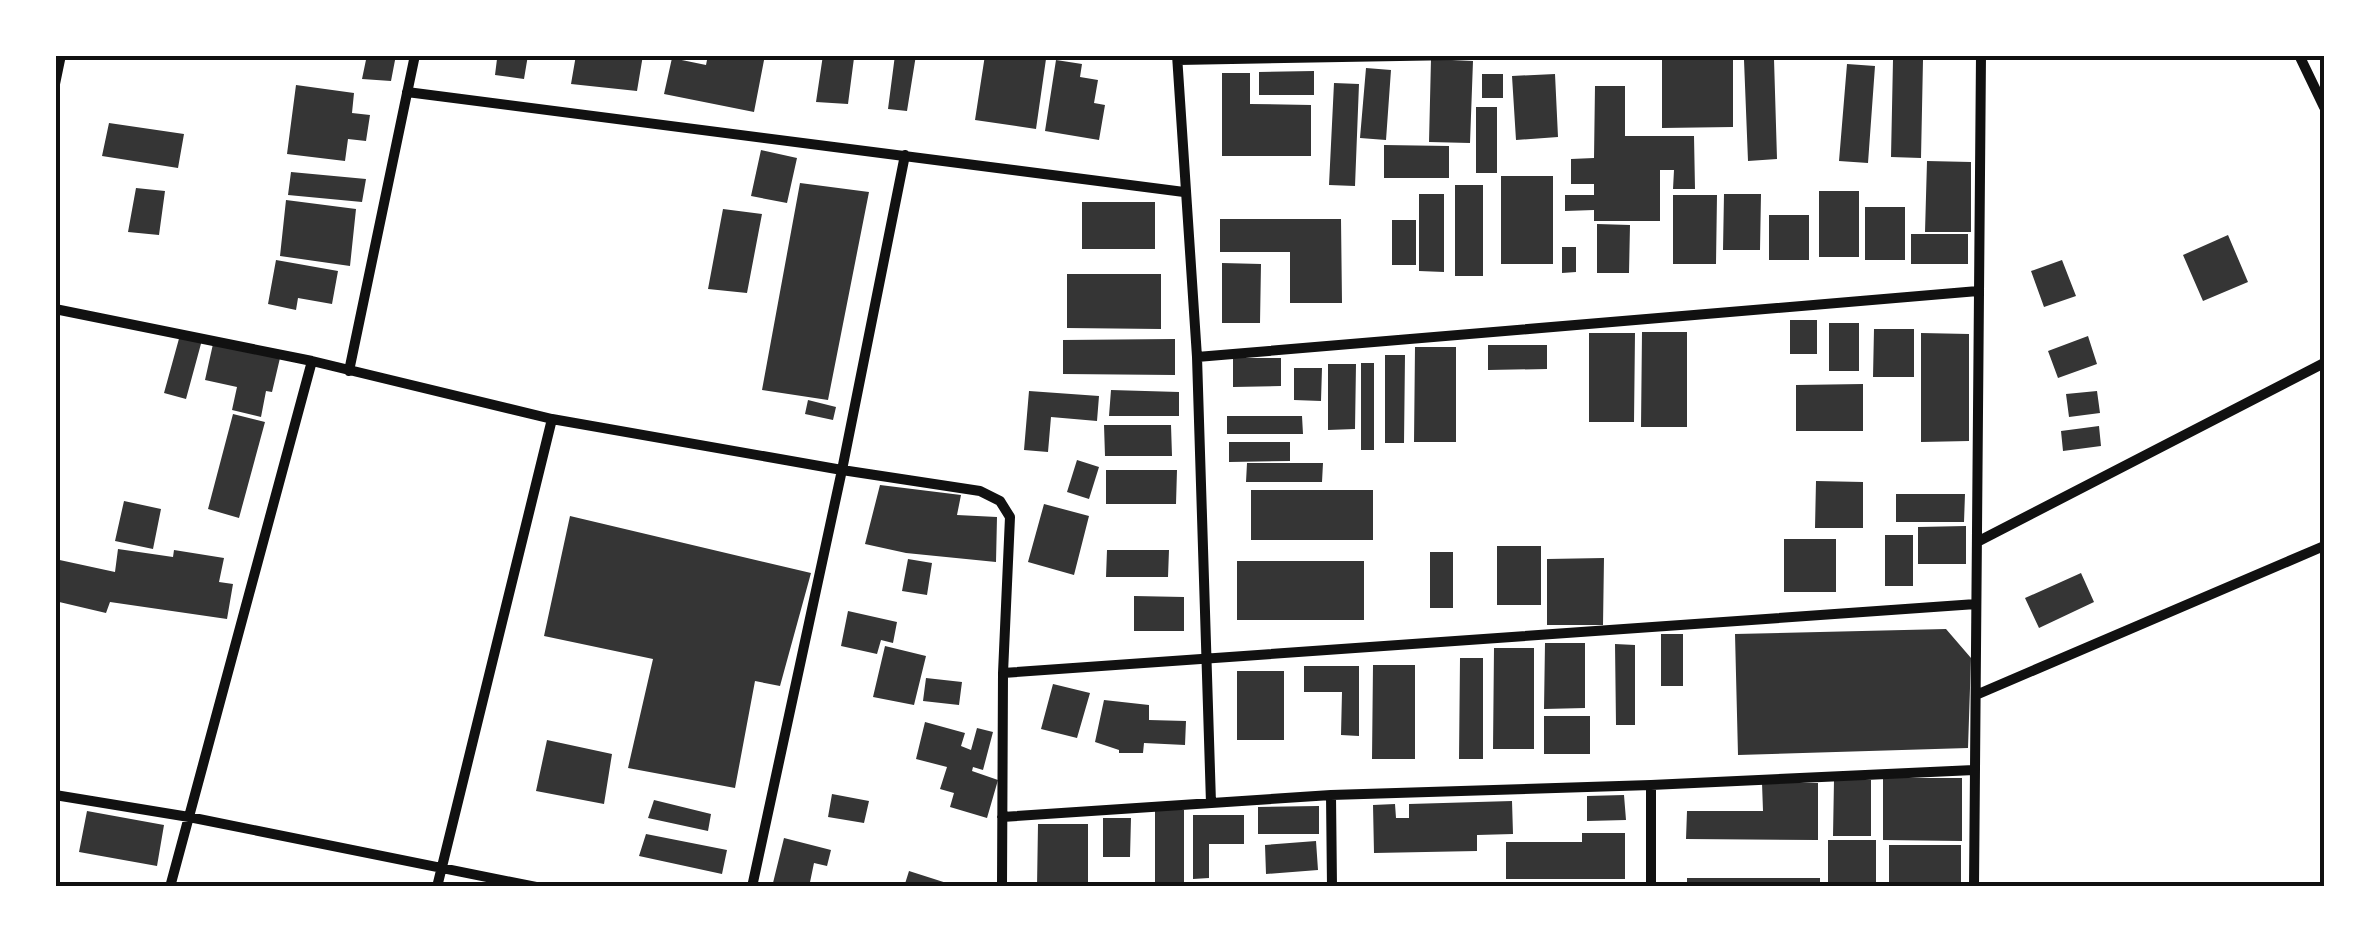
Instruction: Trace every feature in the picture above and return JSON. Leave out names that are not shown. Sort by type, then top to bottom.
[{"type":"street","points":[[55,84],[60,55]]},
{"type":"street","points":[[349,371],[415,55]]},
{"type":"street","points":[[1211,803],[1197,357],[1178,58],[1457,55]]},
{"type":"street","points":[[1974,887],[1981,55]]},
{"type":"street","points":[[2298,55],[2324,106]]},
{"type":"street","points":[[407,92],[1184,192]]},
{"type":"street","points":[[752,887],[905,155]]},
{"type":"street","points":[[1197,357],[1978,291]]},
{"type":"street","points":[[55,309],[312,361],[552,419],[980,491],[1000,501],[1010,517],[1002,887]]},
{"type":"street","points":[[170,887],[312,361]]},
{"type":"street","points":[[1977,542],[2324,363]]},
{"type":"street","points":[[437,887],[552,419]]},
{"type":"street","points":[[1976,695],[2324,546]]},
{"type":"street","points":[[1004,673],[1976,604]]},
{"type":"street","points":[[1002,816],[1331,795],[1974,770]]},
{"type":"street","points":[[1651,785],[1651,887]]},
{"type":"street","points":[[55,795],[189,817],[536,887]]},
{"type":"street","points":[[1331,795],[1332,887]]},
{"type":"building","points":[[367,55],[396,55],[391,81],[362,79]]},
{"type":"building","points":[[482,55],[528,55],[524,79],[495,75],[497,59]]},
{"type":"building","points":[[576,55],[643,55],[637,91],[571,84]]},
{"type":"building","points":[[708,55],[765,55],[754,112],[664,94],[672,58],[706,65]]},
{"type":"building","points":[[823,55],[854,58],[848,104],[816,102]]},
{"type":"building","points":[[895,55],[916,55],[907,111],[888,109]]},
{"type":"building","points":[[985,55],[1046,59],[1036,129],[975,120]]},
{"type":"building","points":[[1662,57],[1733,57],[1733,127],[1662,128]]},
{"type":"building","points":[[1431,59],[1473,61],[1470,143],[1429,142]]},
{"type":"building","points":[[1774,59],[1777,159],[1748,161],[1744,60]]},
{"type":"building","points":[[1056,60],[1082,64],[1080,77],[1098,80],[1094,103],[1105,105],[1099,140],[1045,131]]},
{"type":"building","points":[[1893,60],[1923,60],[1921,158],[1891,157]]},
{"type":"building","points":[[1847,64],[1875,66],[1868,163],[1839,161]]},
{"type":"building","points":[[1366,68],[1391,70],[1386,140],[1360,138]]},
{"type":"building","points":[[1314,71],[1314,95],[1259,95],[1259,72]]},
{"type":"building","points":[[1222,73],[1250,73],[1250,104],[1311,105],[1311,156],[1222,156]]},
{"type":"building","points":[[1482,74],[1503,74],[1503,98],[1482,98]]},
{"type":"building","points":[[1555,74],[1558,137],[1516,140],[1512,76]]},
{"type":"building","points":[[1334,83],[1359,84],[1355,186],[1329,185]]},
{"type":"building","points":[[296,85],[354,93],[352,113],[370,115],[366,141],[348,139],[345,161],[287,154]]},
{"type":"building","points":[[1595,86],[1625,86],[1625,136],[1694,136],[1695,189],[1673,189],[1674,170],[1660,170],[1660,221],[1594,221],[1594,210],[1565,211],[1565,195],[1594,195],[1594,184],[1571,184],[1571,159],[1594,158]]},
{"type":"building","points":[[1476,107],[1497,107],[1497,173],[1476,173]]},
{"type":"building","points":[[109,123],[184,134],[178,168],[102,156]]},
{"type":"building","points":[[1384,145],[1449,146],[1449,178],[1384,178]]},
{"type":"building","points":[[761,150],[797,158],[787,203],[751,196]]},
{"type":"building","points":[[1927,161],[1971,162],[1971,232],[1925,232]]},
{"type":"building","points":[[291,172],[366,179],[362,202],[288,195]]},
{"type":"building","points":[[1501,176],[1553,176],[1553,264],[1501,264]]},
{"type":"building","points":[[800,183],[869,192],[828,400],[762,390]]},
{"type":"building","points":[[1455,185],[1483,185],[1483,276],[1455,276]]},
{"type":"building","points":[[136,188],[165,191],[159,235],[128,232]]},
{"type":"building","points":[[1819,191],[1859,191],[1859,257],[1819,257]]},
{"type":"building","points":[[1419,194],[1444,194],[1444,272],[1419,271]]},
{"type":"building","points":[[1724,194],[1761,194],[1760,250],[1723,250]]},
{"type":"building","points":[[1673,195],[1717,195],[1716,264],[1673,264]]},
{"type":"building","points":[[286,200],[356,209],[350,266],[280,256]]},
{"type":"building","points":[[1082,202],[1155,202],[1155,249],[1082,249]]},
{"type":"building","points":[[1865,207],[1905,207],[1905,260],[1865,260]]},
{"type":"building","points":[[723,209],[762,214],[747,293],[708,289]]},
{"type":"building","points":[[1769,215],[1809,215],[1809,260],[1769,260]]},
{"type":"building","points":[[1220,219],[1341,219],[1342,303],[1290,303],[1290,252],[1220,252]]},
{"type":"building","points":[[1392,220],[1416,220],[1416,265],[1392,265]]},
{"type":"building","points":[[1597,224],[1630,225],[1629,273],[1597,273]]},
{"type":"building","points":[[1911,234],[1968,234],[1968,264],[1911,264]]},
{"type":"building","points":[[2228,235],[2248,282],[2203,301],[2183,255]]},
{"type":"building","points":[[1562,247],[1576,247],[1576,272],[1562,273]]},
{"type":"building","points":[[276,260],[338,271],[332,304],[298,298],[296,310],[268,304]]},
{"type":"building","points":[[2062,260],[2076,296],[2044,307],[2031,271]]},
{"type":"building","points":[[1222,263],[1261,264],[1260,323],[1222,323]]},
{"type":"building","points":[[1067,274],[1161,274],[1161,329],[1067,328]]},
{"type":"building","points":[[1790,320],[1817,320],[1817,354],[1790,354]]},
{"type":"building","points":[[1829,323],[1859,323],[1859,371],[1829,371]]},
{"type":"building","points":[[1874,329],[1914,329],[1914,377],[1873,377]]},
{"type":"building","points":[[1642,332],[1687,332],[1687,427],[1641,427]]},
{"type":"building","points":[[1589,333],[1635,333],[1634,422],[1589,422]]},
{"type":"building","points":[[1921,333],[1969,334],[1969,441],[1921,442]]},
{"type":"building","points":[[180,335],[202,340],[186,399],[164,393]]},
{"type":"building","points":[[2088,336],[2097,364],[2058,378],[2048,351]]},
{"type":"building","points":[[1175,339],[1175,375],[1063,374],[1063,340]]},
{"type":"building","points":[[213,344],[280,358],[272,392],[266,391],[261,417],[232,410],[237,387],[205,380]]},
{"type":"building","points":[[1488,345],[1547,345],[1547,369],[1488,370]]},
{"type":"building","points":[[1415,347],[1456,347],[1456,442],[1414,442]]},
{"type":"building","points":[[1385,355],[1405,355],[1404,443],[1385,443]]},
{"type":"building","points":[[1233,358],[1281,358],[1281,386],[1233,387]]},
{"type":"building","points":[[1361,363],[1374,363],[1374,450],[1361,450]]},
{"type":"building","points":[[1328,364],[1356,364],[1355,429],[1328,430]]},
{"type":"building","points":[[1294,368],[1322,368],[1321,401],[1294,400]]},
{"type":"building","points":[[1863,384],[1863,431],[1796,431],[1796,385]]},
{"type":"building","points":[[1111,390],[1179,392],[1179,416],[1109,416]]},
{"type":"building","points":[[1029,391],[1099,396],[1097,421],[1051,417],[1048,452],[1024,450]]},
{"type":"building","points":[[2097,391],[2100,413],[2069,417],[2066,394]]},
{"type":"building","points":[[808,400],[836,407],[833,420],[805,414]]},
{"type":"building","points":[[233,414],[265,422],[239,518],[208,509]]},
{"type":"building","points":[[1227,416],[1302,416],[1303,434],[1227,434]]},
{"type":"building","points":[[1104,425],[1171,425],[1172,456],[1105,456]]},
{"type":"building","points":[[2099,426],[2101,446],[2063,451],[2061,431]]},
{"type":"building","points":[[1229,442],[1290,442],[1290,461],[1229,462]]},
{"type":"building","points":[[1077,460],[1099,467],[1089,499],[1067,492]]},
{"type":"building","points":[[1247,463],[1323,463],[1322,482],[1246,482]]},
{"type":"building","points":[[1106,470],[1177,470],[1176,504],[1106,504]]},
{"type":"building","points":[[1816,481],[1863,482],[1863,528],[1815,528]]},
{"type":"building","points":[[880,485],[961,495],[957,515],[997,517],[996,562],[906,553],[865,544]]},
{"type":"building","points":[[1251,490],[1373,490],[1373,540],[1251,540]]},
{"type":"building","points":[[1896,494],[1965,494],[1964,522],[1896,522]]},
{"type":"building","points":[[124,501],[161,509],[153,549],[115,541]]},
{"type":"building","points":[[1044,504],[1089,516],[1074,575],[1028,562]]},
{"type":"building","points":[[570,516],[811,573],[780,686],[755,681],[735,788],[628,768],[653,659],[544,636]]},
{"type":"building","points":[[1966,526],[1966,564],[1918,564],[1918,527]]},
{"type":"building","points":[[1885,535],[1913,535],[1913,586],[1885,586]]},
{"type":"building","points":[[1784,539],[1836,539],[1836,592],[1784,592]]},
{"type":"building","points":[[1497,546],[1541,546],[1541,605],[1497,605]]},
{"type":"building","points":[[118,549],[173,557],[174,550],[224,558],[219,582],[233,584],[227,619],[110,602],[106,613],[55,601],[55,559],[115,572]]},
{"type":"building","points":[[1107,550],[1169,550],[1168,577],[1106,577]]},
{"type":"building","points":[[1430,552],[1453,552],[1453,608],[1430,608]]},
{"type":"building","points":[[1604,558],[1603,625],[1547,625],[1547,559]]},
{"type":"building","points":[[908,559],[932,563],[927,595],[902,591]]},
{"type":"building","points":[[1237,561],[1364,561],[1364,620],[1237,620]]},
{"type":"building","points":[[2081,573],[2094,602],[2039,628],[2025,598]]},
{"type":"building","points":[[1134,596],[1184,597],[1184,631],[1134,631]]},
{"type":"building","points":[[848,611],[897,622],[893,643],[881,640],[877,654],[841,646]]},
{"type":"building","points":[[1946,629],[1971,658],[1968,748],[1738,755],[1735,634]]},
{"type":"building","points":[[1661,634],[1683,634],[1683,686],[1661,686]]},
{"type":"building","points":[[1545,643],[1585,643],[1585,708],[1544,709]]},
{"type":"building","points":[[1615,644],[1635,645],[1635,725],[1616,725]]},
{"type":"building","points":[[885,646],[926,656],[914,705],[873,697]]},
{"type":"building","points":[[1494,648],[1534,648],[1534,749],[1493,749]]},
{"type":"building","points":[[1460,658],[1483,658],[1483,759],[1459,759]]},
{"type":"building","points":[[1373,665],[1415,665],[1415,759],[1372,759]]},
{"type":"building","points":[[1304,666],[1359,666],[1359,736],[1341,735],[1342,692],[1304,692]]},
{"type":"building","points":[[1237,671],[1284,671],[1284,740],[1237,740]]},
{"type":"building","points":[[926,678],[962,682],[959,705],[923,701]]},
{"type":"building","points":[[1053,684],[1090,693],[1077,738],[1041,729]]},
{"type":"building","points":[[1104,700],[1149,705],[1149,720],[1186,721],[1185,745],[1144,743],[1143,753],[1119,753],[1095,742]]},
{"type":"building","points":[[1544,716],[1590,716],[1590,754],[1544,754]]},
{"type":"building","points":[[925,722],[965,733],[961,746],[971,750],[977,728],[993,732],[983,770],[973,767],[972,771],[998,780],[987,818],[950,807],[954,793],[940,789],[947,767],[916,759]]},
{"type":"building","points":[[547,740],[612,754],[604,804],[536,791]]},
{"type":"building","points":[[1883,778],[1962,778],[1962,841],[1883,840]]},
{"type":"building","points":[[1834,780],[1871,780],[1871,836],[1833,836]]},
{"type":"building","points":[[1762,783],[1818,783],[1818,840],[1686,839],[1687,811],[1763,811]]},
{"type":"building","points":[[832,794],[869,801],[864,823],[828,817]]},
{"type":"building","points":[[1624,795],[1626,820],[1587,821],[1587,796]]},
{"type":"building","points":[[654,800],[711,814],[708,831],[648,818]]},
{"type":"building","points":[[1512,801],[1513,834],[1477,835],[1477,851],[1374,853],[1373,805],[1395,804],[1396,818],[1409,818],[1409,804]]},
{"type":"building","points":[[1319,806],[1319,834],[1258,834],[1258,807]]},
{"type":"building","points":[[1155,810],[1184,810],[1184,887],[1155,887]]},
{"type":"building","points":[[87,811],[164,825],[157,866],[79,852]]},
{"type":"building","points":[[1193,815],[1244,815],[1244,844],[1209,844],[1209,878],[1193,879]]},
{"type":"building","points":[[1103,818],[1131,818],[1130,857],[1103,857]]},
{"type":"building","points":[[1038,824],[1088,824],[1088,887],[1037,887]]},
{"type":"building","points":[[1582,833],[1625,833],[1625,879],[1506,879],[1506,842],[1582,842]]},
{"type":"building","points":[[646,834],[727,850],[722,874],[639,856]]},
{"type":"building","points":[[784,838],[831,850],[827,866],[814,863],[809,887],[772,887]]},
{"type":"building","points":[[1828,840],[1876,840],[1876,887],[1828,887]]},
{"type":"building","points":[[1316,841],[1318,870],[1266,874],[1265,845]]},
{"type":"building","points":[[1889,845],[1961,845],[1961,887],[1889,887]]},
{"type":"building","points":[[909,871],[956,886],[956,887],[904,887]]},
{"type":"building","points":[[1687,878],[1820,878],[1820,887],[1687,887]]},
{"type":"building","points":[[1241,883],[1318,883],[1318,887],[1241,887]]}]
